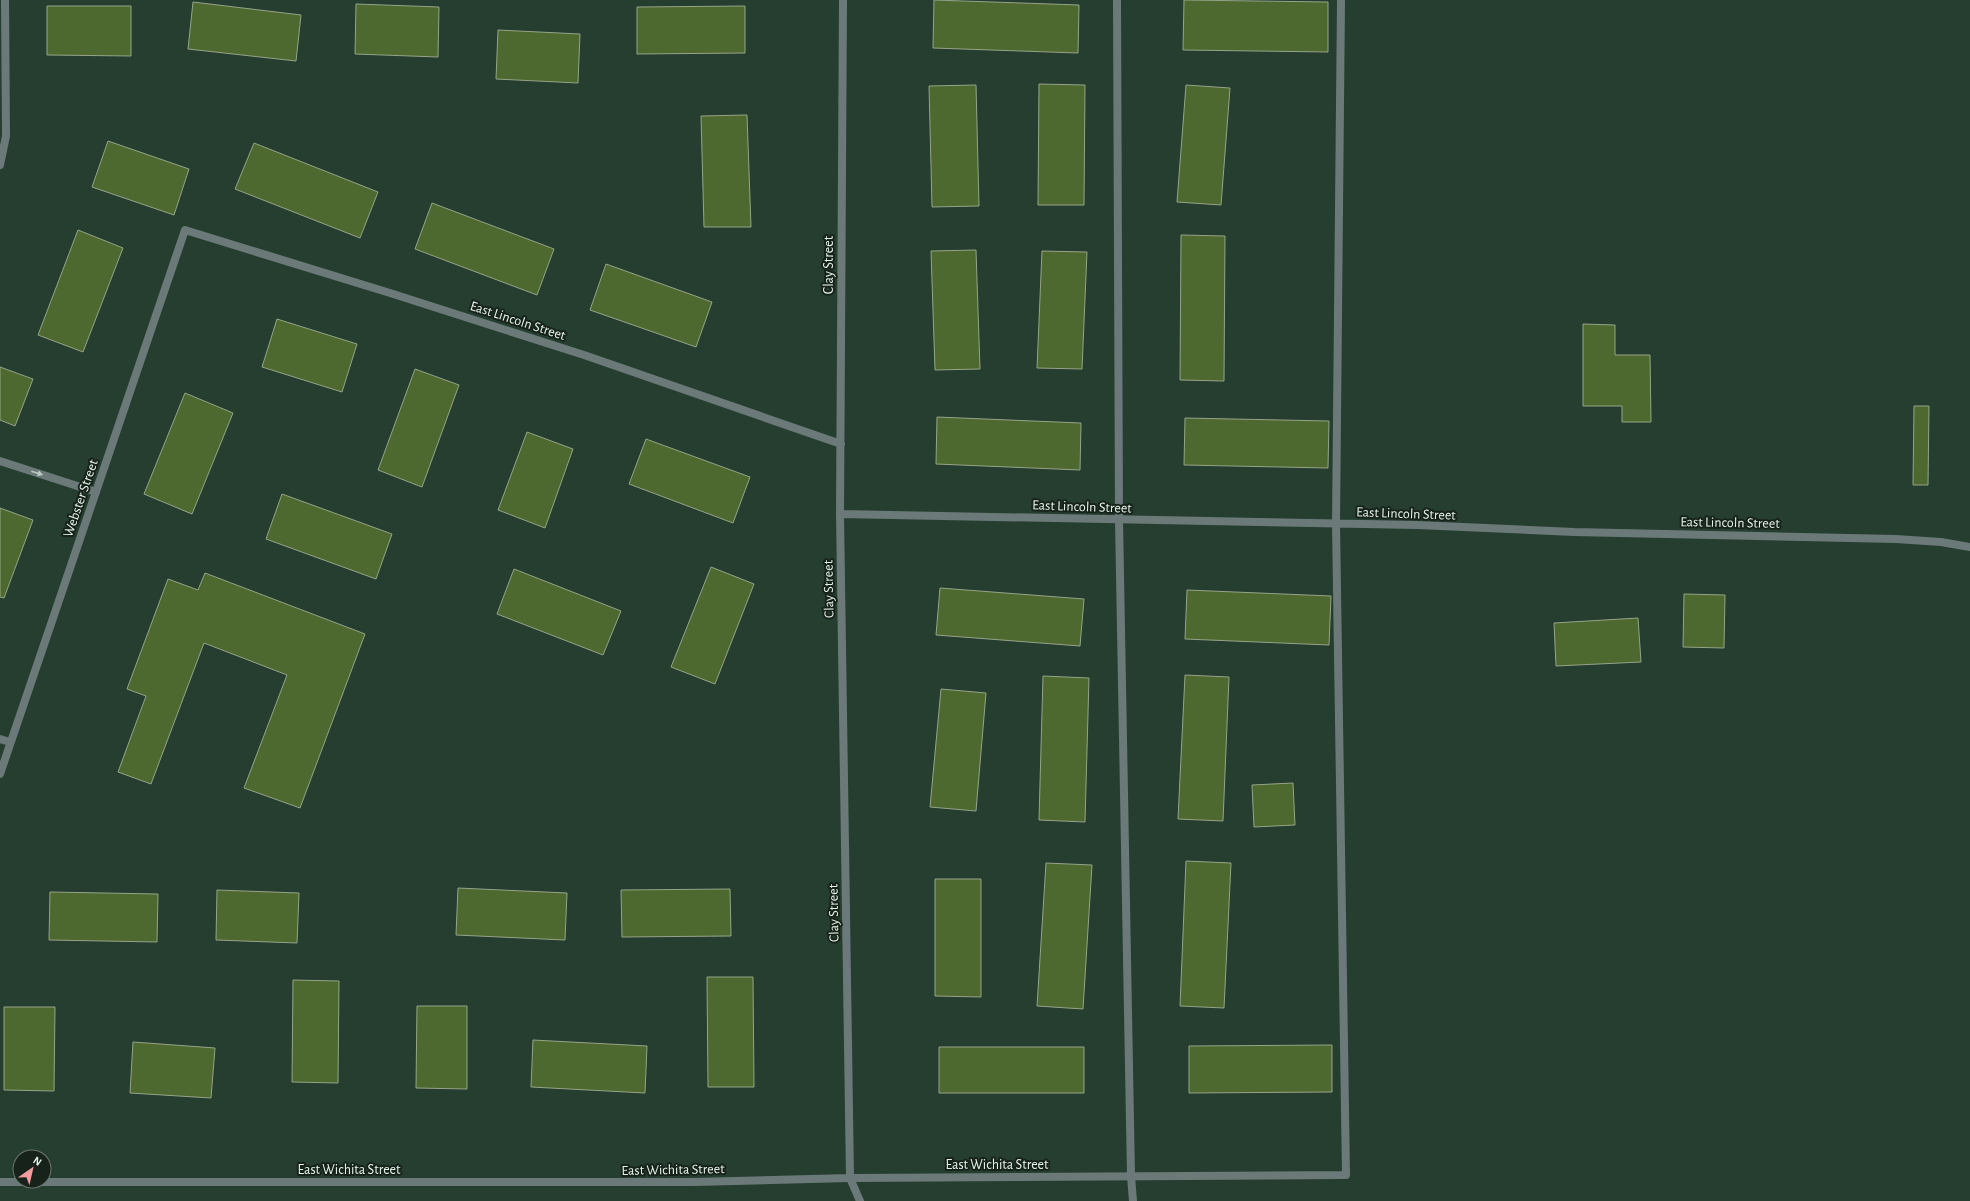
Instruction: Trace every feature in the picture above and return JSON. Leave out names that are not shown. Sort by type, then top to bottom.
[{"type":"street","points":[[0,165],[6,136],[5,0]]},
{"type":"street","name":"Clay Street","points":[[843,0],[840,514],[850,1178]]},
{"type":"street","points":[[1116,0],[1119,520],[1131,1176],[1133,1201]]},
{"type":"street","points":[[1336,524],[1341,0]]},
{"type":"street","name":"East Lincoln Street","points":[[185,230],[584,355],[841,444]]},
{"type":"street","name":"Webster Street","points":[[0,774],[185,230]]},
{"type":"street","points":[[0,461],[96,492]]},
{"type":"street","name":"East Lincoln Street","points":[[840,514],[1417,525],[1574,532],[1896,539],[1941,542],[1970,547]]},
{"type":"street","name":"East Wichita Street","points":[[0,1182],[694,1182],[850,1178],[1346,1175],[1336,524]]},
{"type":"street","points":[[0,739],[10,742]]},
{"type":"street","points":[[850,1178],[860,1201]]},
{"type":"building","points":[[934,0],[1079,5],[1078,53],[933,48]]},
{"type":"building","points":[[1184,0],[1328,2],[1328,52],[1183,50]]},
{"type":"building","points":[[193,2],[301,15],[296,61],[188,49]]},
{"type":"building","points":[[356,4],[439,7],[438,57],[355,54]]},
{"type":"building","points":[[47,6],[131,6],[131,56],[47,55]]},
{"type":"building","points":[[745,6],[745,53],[637,54],[637,7]]},
{"type":"building","points":[[498,30],[580,34],[578,83],[496,79]]},
{"type":"building","points":[[1039,84],[1085,85],[1084,205],[1038,205]]},
{"type":"building","points":[[976,85],[979,206],[932,207],[929,86]]},
{"type":"building","points":[[1186,85],[1230,88],[1221,205],[1177,202]]},
{"type":"building","points":[[747,115],[751,227],[704,227],[701,116]]},
{"type":"building","points":[[108,141],[189,169],[174,215],[92,187]]},
{"type":"building","points":[[254,143],[378,192],[360,238],[235,189]]},
{"type":"building","points":[[432,203],[554,249],[537,295],[415,249]]},
{"type":"building","points":[[78,230],[123,248],[83,352],[38,335]]},
{"type":"building","points":[[1181,235],[1225,236],[1224,381],[1180,380]]},
{"type":"building","points":[[976,250],[980,369],[935,370],[931,251]]},
{"type":"building","points":[[1042,251],[1087,252],[1082,369],[1037,368]]},
{"type":"building","points":[[606,264],[712,302],[696,347],[590,310]]},
{"type":"building","points":[[277,319],[357,344],[342,392],[262,367]]},
{"type":"building","points":[[1583,324],[1615,325],[1615,355],[1650,355],[1651,422],[1622,422],[1622,406],[1583,406]]},
{"type":"building","points":[[0,367],[33,379],[15,426],[0,420]]},
{"type":"building","points":[[415,369],[459,385],[422,487],[378,470]]},
{"type":"building","points":[[185,393],[233,413],[192,514],[144,494]]},
{"type":"building","points":[[1914,406],[1929,406],[1928,485],[1913,485]]},
{"type":"building","points":[[937,417],[1081,423],[1080,470],[936,464]]},
{"type":"building","points":[[1185,418],[1329,421],[1328,468],[1184,465]]},
{"type":"building","points":[[527,432],[573,449],[545,528],[498,510]]},
{"type":"building","points":[[646,439],[750,477],[733,523],[629,484]]},
{"type":"building","points":[[282,494],[392,534],[376,579],[266,539]]},
{"type":"building","points":[[0,508],[33,520],[4,598],[0,597]]},
{"type":"building","points":[[711,567],[754,584],[715,684],[671,667]]},
{"type":"building","points":[[514,569],[621,611],[603,655],[497,614]]},
{"type":"building","points":[[205,573],[365,634],[300,808],[244,788],[287,675],[204,643],[151,784],[118,772],[146,696],[127,689],[168,579],[198,590]]},
{"type":"building","points":[[940,588],[1084,599],[1080,646],[936,635]]},
{"type":"building","points":[[1187,590],[1331,596],[1329,645],[1185,639]]},
{"type":"building","points":[[1684,594],[1725,595],[1724,648],[1683,647]]},
{"type":"building","points":[[1638,618],[1641,662],[1556,666],[1554,623]]},
{"type":"building","points":[[1185,675],[1229,677],[1223,821],[1178,819]]},
{"type":"building","points":[[1043,676],[1089,678],[1085,822],[1039,820]]},
{"type":"building","points":[[941,689],[986,693],[976,811],[930,807]]},
{"type":"building","points":[[1293,783],[1295,825],[1254,827],[1252,785]]},
{"type":"building","points":[[1186,861],[1231,863],[1224,1008],[1180,1006]]},
{"type":"building","points":[[1046,863],[1092,865],[1083,1009],[1037,1006]]},
{"type":"building","points":[[935,879],[981,879],[981,997],[935,996]]},
{"type":"building","points":[[458,888],[567,893],[565,940],[456,935]]},
{"type":"building","points":[[730,889],[731,936],[622,937],[621,890]]},
{"type":"building","points":[[217,890],[299,893],[297,943],[216,940]]},
{"type":"building","points":[[50,892],[158,894],[157,942],[49,940]]},
{"type":"building","points":[[707,977],[753,977],[754,1087],[708,1087]]},
{"type":"building","points":[[293,980],[339,981],[338,1083],[292,1082]]},
{"type":"building","points":[[417,1006],[467,1006],[467,1089],[416,1088]]},
{"type":"building","points":[[4,1007],[55,1007],[54,1091],[4,1090]]},
{"type":"building","points":[[533,1040],[647,1046],[645,1093],[531,1087]]},
{"type":"building","points":[[133,1042],[215,1048],[211,1098],[130,1093]]},
{"type":"building","points":[[1332,1045],[1332,1092],[1189,1093],[1189,1046]]},
{"type":"building","points":[[939,1047],[1084,1047],[1084,1093],[939,1093]]}]
